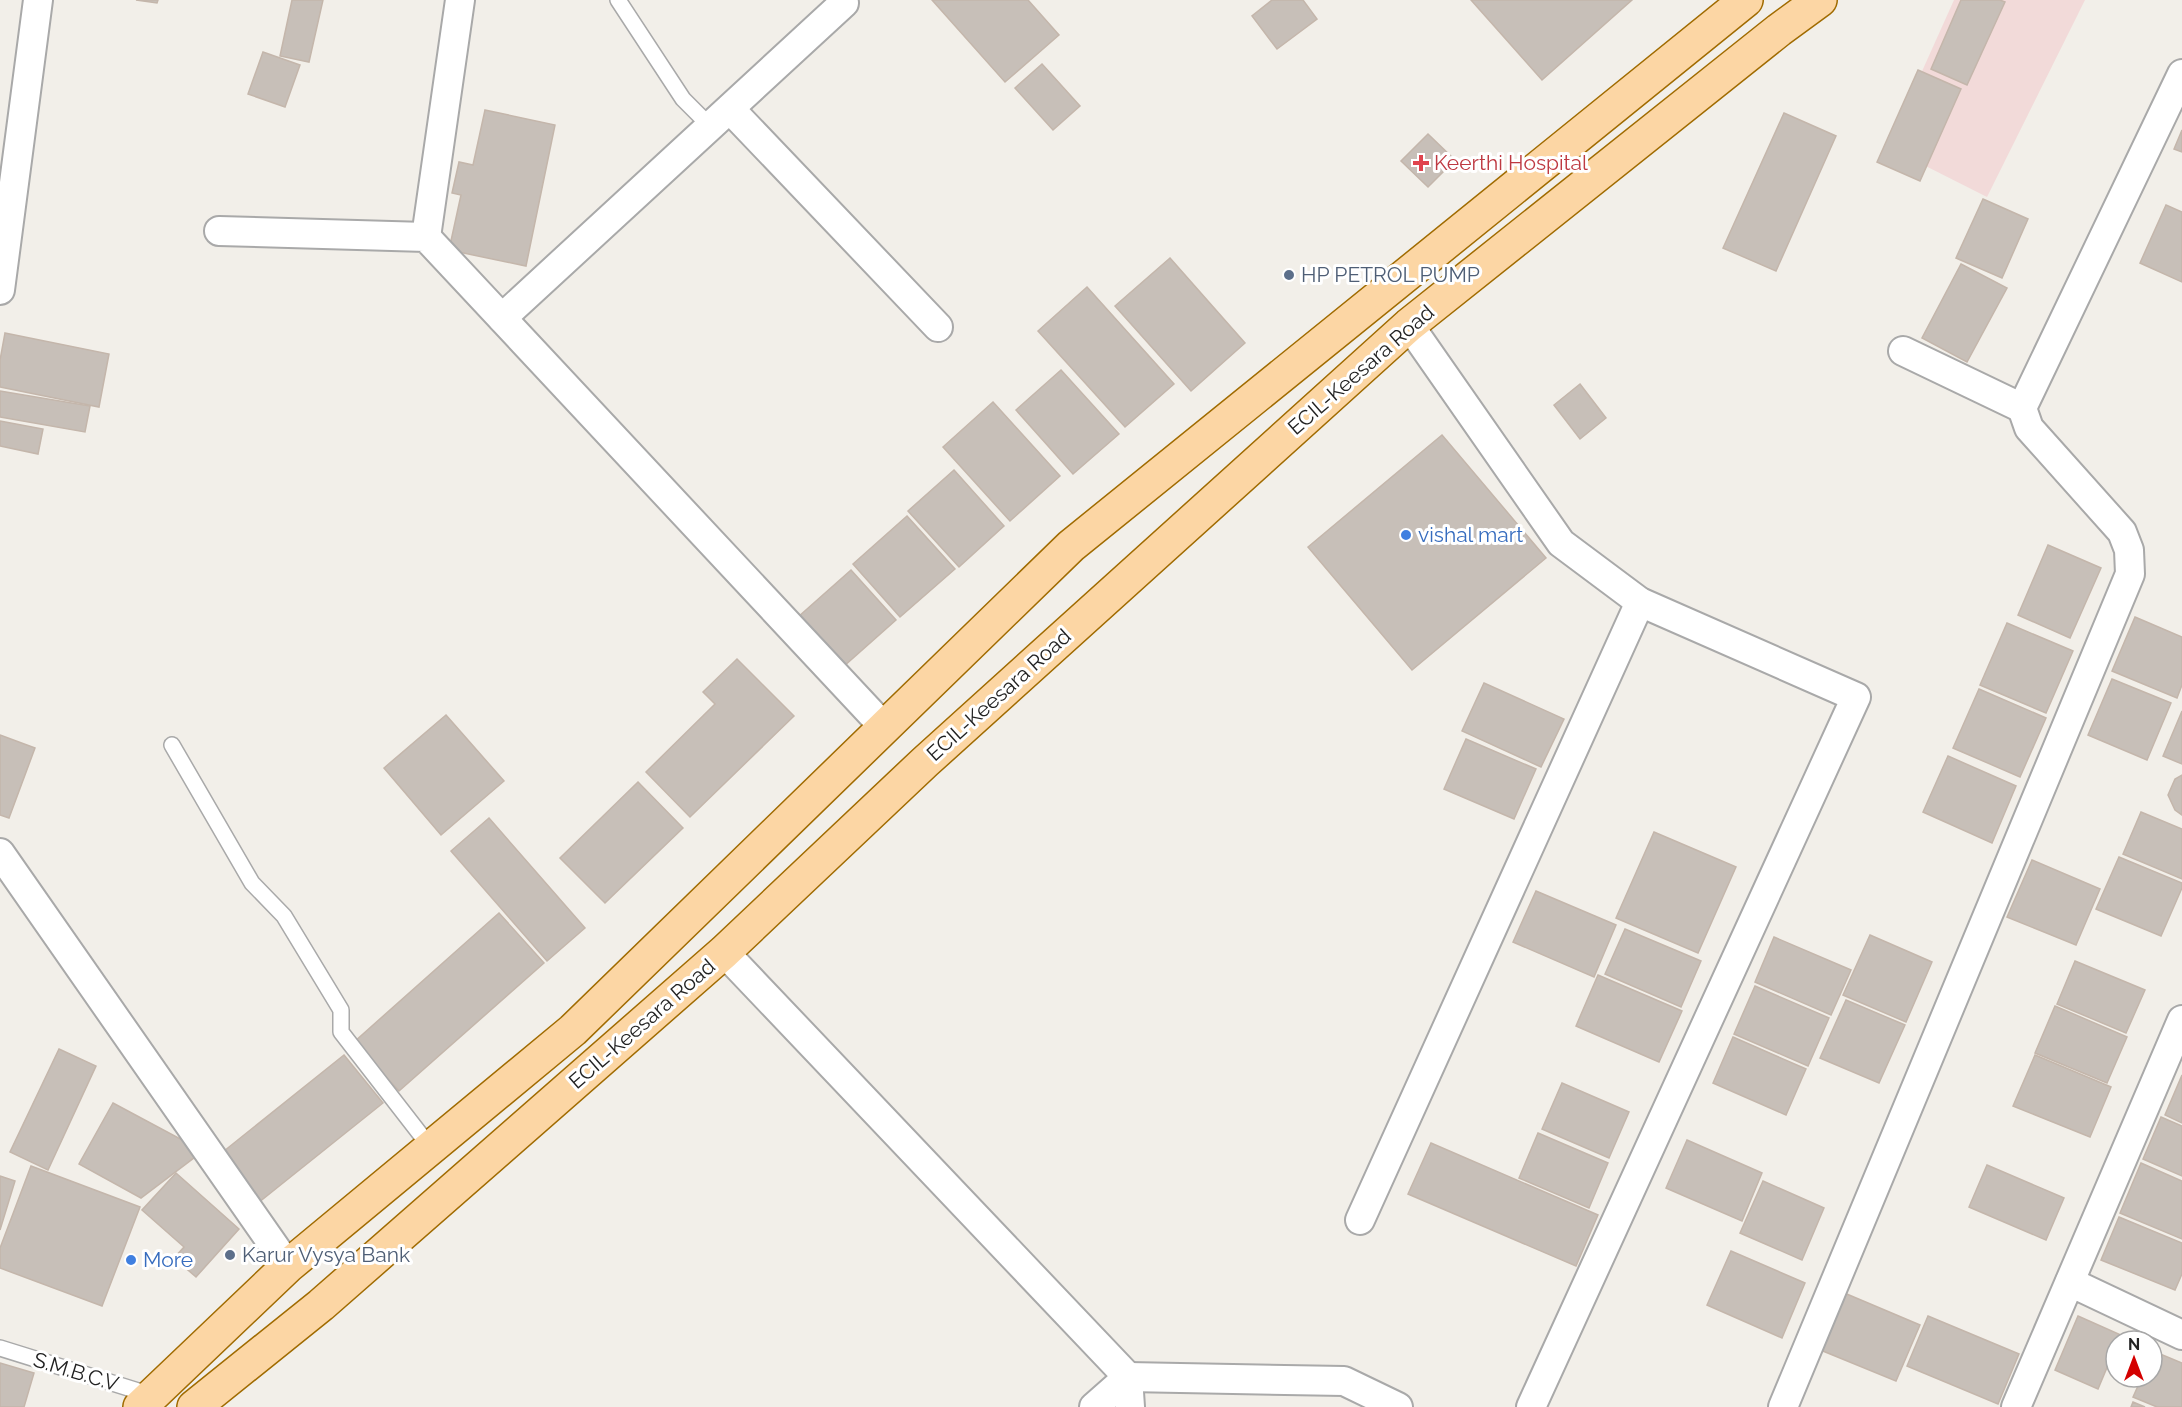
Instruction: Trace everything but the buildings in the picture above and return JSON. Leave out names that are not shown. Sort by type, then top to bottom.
[{"type":"main road","name":"ECIL-Keesara Road","points":[[146,1401],[288,1266],[573,1030],[1071,546],[1746,0]]},
{"type":"main road","name":"ECIL-Keesara Road","points":[[194,1407],[321,1305],[724,952],[925,762],[1409,325],[1779,30],[1820,0]]},
{"type":"main road","points":[[514,1080],[543,1111]]},
{"type":"street","points":[[0,290],[38,0]]},
{"type":"street","points":[[426,237],[460,0]]},
{"type":"street","points":[[502,318],[844,3]]},
{"type":"street","points":[[1783,1407],[2130,573],[2129,550],[2122,532],[2029,428],[2022,408],[2182,74]]},
{"type":"street","points":[[720,118],[938,327]]},
{"type":"street","points":[[219,231],[426,237],[884,728]]},
{"type":"street","points":[[1409,325],[1561,543],[1640,602],[1856,697],[1531,1407]]},
{"type":"street","points":[[1904,351],[2022,408]]},
{"type":"street","points":[[1360,1220],[1640,602]]},
{"type":"street","points":[[0,853],[288,1266]]},
{"type":"street","points":[[724,952],[1128,1377],[1130,1407]]},
{"type":"street","points":[[2016,1407],[2182,1020]]},
{"type":"street","points":[[2070,1282],[2182,1335]]},
{"type":"street","points":[[1094,1407],[1128,1377],[1344,1381],[1398,1407]]},
{"type":"lane","points":[[618,0],[683,99],[720,118]]},
{"type":"lane","points":[[172,745],[252,883],[284,916],[341,1010],[341,1032],[431,1148]]},
{"type":"lane","name":"S.M.B.C.V","points":[[0,1348],[146,1401]]},
{"type":"shaded area","points":[[1954,0],[2085,0],[1987,197],[1888,147]]},
{"type":"place","name":"Keerthi Hospital","points":[[1421,163]]},
{"type":"place","name":"HP PETROL PUMP","points":[[1289,275]]},
{"type":"place","name":"vishal mart","points":[[1406,535]]},
{"type":"place","name":"Karur Vysya Bank","points":[[230,1255]]},
{"type":"place","name":"More","points":[[131,1260]]}]
